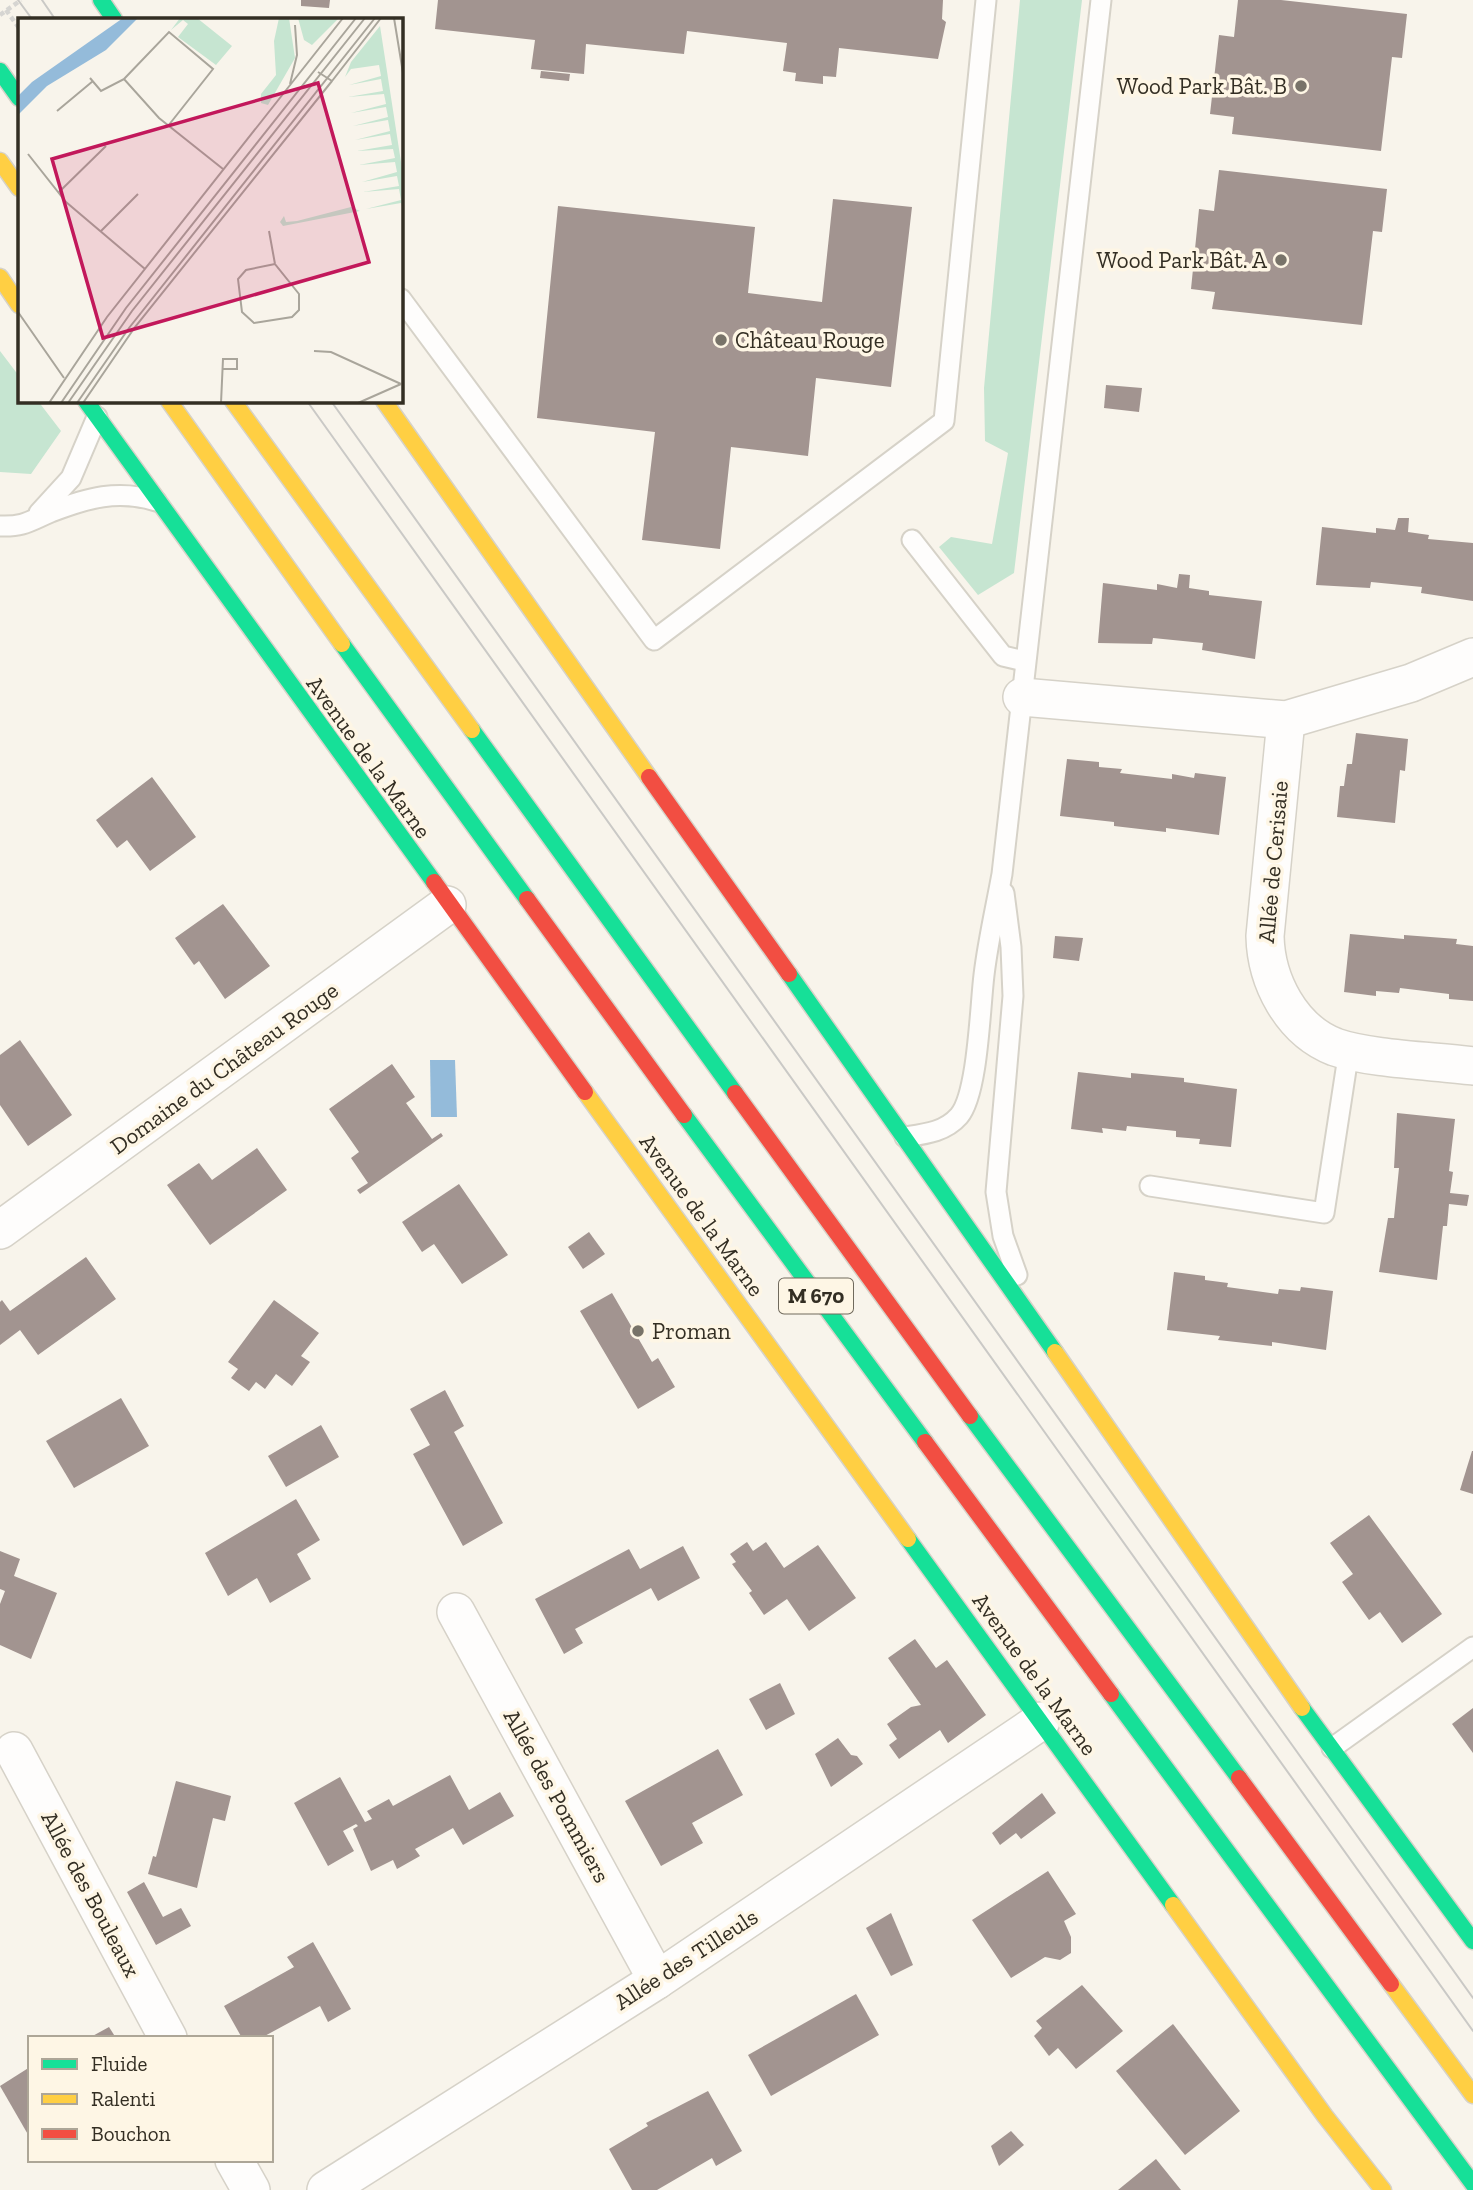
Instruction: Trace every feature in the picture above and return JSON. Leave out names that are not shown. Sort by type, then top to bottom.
[{"type":"main road","points":[[101,0],[113,18]]},
{"type":"main road","points":[[0,71],[18,97]]},
{"type":"main road","points":[[0,161],[18,187]]},
{"type":"main road","points":[[0,277],[18,304]]},
{"type":"main road","name":"Avenue de la Marne","points":[[87,402],[447,905],[1325,2116],[1383,2190]]},
{"type":"main road","name":"Avenue de la Marne","points":[[171,402],[328,625],[772,1237],[1473,2183]]},
{"type":"main road","name":"M 670","points":[[234,402],[919,1346],[1473,2095]]},
{"type":"main road","points":[[385,402],[627,751],[905,1137],[1332,1748],[1473,1941]]},
{"type":"street","points":[[1023,679],[1286,720],[1411,683],[1473,657]]},
{"type":"street","name":"Allée de Cerisaie","points":[[1286,720],[1266,956],[1280,996],[1292,1014],[1320,1039],[1349,1050],[1473,1066]]},
{"type":"street","name":"Domaine du Château Rouge","points":[[0,1230],[447,905]]},
{"type":"street","name":"Allée des Pommiers","points":[[456,1612],[657,1980]]},
{"type":"street","name":"Allée des Tilleuls","points":[[326,2190],[657,1980],[1041,1721]]},
{"type":"street","name":"Allée des Bouleaux","points":[[14,1751],[167,2036]]},
{"type":"street","points":[[235,2162],[251,2190]]},
{"type":"lane","points":[[402,300],[654,640],[944,421],[986,0]]},
{"type":"lane","points":[[905,1137],[946,1128],[959,1116],[967,1102],[984,972],[1002,874],[1101,0]]},
{"type":"lane","points":[[21,527],[44,510],[71,478],[97,417]]},
{"type":"lane","points":[[0,526],[21,527],[83,500],[115,494],[158,502]]},
{"type":"lane","points":[[912,540],[1023,679]]},
{"type":"lane","points":[[1002,874],[1011,947],[1013,996],[996,1192],[1003,1236],[1034,1322]]},
{"type":"lane","points":[[1150,1186],[1324,1213],[1349,1050]]},
{"type":"lane","points":[[1332,1748],[1473,1647]]},
{"type":"path","points":[[0,15],[21,0]]},
{"type":"path","points":[[6,10],[18,27]]},
{"type":"green space","points":[[1020,0],[1082,0],[1014,573],[978,595],[939,547],[951,537],[992,544],[1008,453],[985,441],[984,388]]},
{"type":"green space","points":[[0,351],[18,375],[18,402],[39,402],[61,431],[31,474],[0,472]]},
{"type":"water","points":[[430,1060],[455,1060],[457,1117],[431,1117]]},
{"type":"building","points":[[301,0],[330,0],[329,8],[301,6]]},
{"type":"building","points":[[438,0],[943,0],[942,19],[946,22],[938,59],[839,48],[836,77],[823,76],[823,84],[795,81],[796,73],[783,71],[787,43],[687,31],[684,54],[586,44],[584,74],[531,69],[535,40],[435,29]]},
{"type":"building","name":"Wood Park Bât. B","points":[[1238,0],[1281,0],[1407,14],[1402,58],[1392,57],[1381,151],[1232,134],[1234,117],[1210,114],[1219,35],[1234,37]]},
{"type":"building","points":[[541,71],[570,74],[569,81],[540,78]]},
{"type":"building","name":"Wood Park Bât. A","points":[[1219,170],[1387,189],[1382,232],[1373,231],[1362,325],[1212,309],[1215,292],[1191,289],[1199,209],[1214,211]]},
{"type":"building","name":"Château Rouge","points":[[833,199],[912,207],[891,387],[816,378],[808,456],[731,447],[720,549],[642,540],[655,432],[537,418],[558,206],[755,227],[748,293],[822,302]]},
{"type":"building","points":[[1106,385],[1142,388],[1139,412],[1104,408]]},
{"type":"building","points":[[1398,518],[1409,518],[1408,532],[1429,535],[1428,539],[1473,543],[1473,601],[1421,593],[1422,587],[1371,582],[1370,588],[1316,585],[1322,527],[1376,533],[1376,528],[1395,530]]},
{"type":"building","points":[[1179,574],[1190,575],[1189,588],[1209,591],[1209,595],[1262,601],[1255,659],[1202,650],[1203,643],[1153,638],[1152,644],[1098,643],[1103,583],[1157,590],[1157,584],[1177,588]]},
{"type":"building","points":[[1356,733],[1408,739],[1405,771],[1400,770],[1395,823],[1337,817],[1340,786],[1344,786],[1347,764],[1352,764]]},
{"type":"building","points":[[1067,759],[1099,762],[1099,767],[1122,769],[1120,773],[1172,779],[1172,774],[1194,778],[1195,773],[1226,777],[1219,835],[1166,828],[1166,832],[1114,826],[1114,822],[1060,816]]},
{"type":"building","points":[[152,777],[196,837],[150,871],[127,840],[117,848],[96,820]]},
{"type":"building","points":[[223,904],[270,966],[225,999],[199,961],[194,965],[175,938]]},
{"type":"building","points":[[1350,934],[1404,939],[1404,935],[1457,939],[1456,944],[1473,946],[1473,1001],[1449,999],[1449,994],[1400,988],[1399,993],[1376,991],[1376,996],[1344,992]]},
{"type":"building","points":[[1055,936],[1083,938],[1079,961],[1053,958]]},
{"type":"building","points":[[20,1040],[72,1115],[28,1146],[0,1105],[0,1055]]},
{"type":"building","points":[[392,1064],[415,1097],[406,1103],[432,1139],[441,1133],[443,1136],[360,1194],[357,1190],[368,1183],[351,1158],[359,1152],[329,1109]]},
{"type":"building","points":[[1078,1072],[1131,1078],[1131,1073],[1184,1078],[1184,1082],[1237,1089],[1231,1147],[1199,1144],[1200,1139],[1176,1137],[1176,1131],[1127,1126],[1126,1131],[1102,1128],[1103,1133],[1071,1129]]},
{"type":"building","points":[[1397,1113],[1455,1119],[1449,1171],[1453,1172],[1450,1193],[1469,1195],[1467,1206],[1449,1204],[1447,1226],[1443,1226],[1437,1280],[1379,1272],[1388,1218],[1394,1218],[1399,1168],[1394,1168]]},
{"type":"building","points":[[257,1148],[287,1190],[210,1245],[167,1185],[199,1163],[212,1180]]},
{"type":"building","points":[[459,1184],[508,1255],[462,1284],[434,1244],[422,1252],[402,1222]]},
{"type":"building","points":[[589,1232],[605,1254],[583,1269],[568,1247]]},
{"type":"building","points":[[86,1257],[116,1299],[38,1355],[20,1330],[0,1345],[0,1302],[2,1300],[10,1311]]},
{"type":"building","points":[[1174,1272],[1205,1276],[1205,1280],[1228,1283],[1227,1287],[1278,1294],[1279,1289],[1300,1291],[1301,1287],[1333,1291],[1326,1350],[1272,1342],[1272,1346],[1218,1340],[1220,1336],[1167,1330]]},
{"type":"building","points":[[612,1293],[652,1362],[658,1358],[675,1387],[638,1409],[580,1311]]},
{"type":"building","points":[[274,1300],[319,1333],[301,1356],[310,1362],[292,1386],[276,1374],[265,1389],[256,1382],[249,1391],[231,1378],[238,1369],[228,1362]]},
{"type":"building","points":[[445,1390],[464,1426],[454,1432],[503,1523],[463,1546],[413,1454],[430,1445],[410,1409]]},
{"type":"building","points":[[121,1398],[149,1446],[74,1488],[46,1441]]},
{"type":"building","points":[[321,1425],[339,1457],[286,1487],[268,1456]]},
{"type":"building","points":[[1473,1451],[1473,1494],[1460,1490]]},
{"type":"building","points":[[296,1499],[320,1540],[297,1554],[311,1579],[270,1603],[257,1578],[228,1596],[205,1553]]},
{"type":"building","points":[[1369,1515],[1442,1614],[1402,1643],[1380,1612],[1369,1620],[1342,1582],[1353,1574],[1330,1543]]},
{"type":"building","points":[[747,1542],[753,1551],[766,1542],[784,1568],[818,1545],[856,1598],[809,1631],[787,1599],[764,1615],[749,1593],[752,1591],[732,1564],[736,1562],[730,1554]]},
{"type":"building","points":[[683,1546],[700,1578],[658,1601],[651,1588],[575,1629],[583,1643],[564,1654],[535,1599],[629,1549],[640,1569]]},
{"type":"building","points":[[0,1551],[20,1559],[14,1576],[57,1593],[31,1659],[0,1645],[0,1604],[5,1591],[0,1589]]},
{"type":"building","points":[[915,1639],[936,1668],[947,1660],[986,1715],[948,1743],[940,1730],[899,1759],[889,1745],[897,1739],[887,1724],[911,1707],[921,1705],[888,1658]]},
{"type":"building","points":[[780,1683],[795,1714],[766,1730],[749,1699]]},
{"type":"building","points":[[1473,1708],[1473,1753],[1452,1724]]},
{"type":"building","points":[[838,1738],[851,1755],[857,1756],[863,1764],[831,1787],[815,1754]]},
{"type":"building","points":[[718,1749],[743,1795],[692,1823],[703,1843],[661,1866],[625,1801]]},
{"type":"building","points":[[450,1775],[469,1810],[500,1792],[514,1816],[463,1845],[453,1828],[415,1849],[420,1856],[397,1869],[393,1860],[371,1871],[353,1829],[358,1826],[356,1824],[343,1831],[354,1851],[328,1866],[294,1803],[340,1777],[365,1822],[372,1819],[367,1811],[389,1799],[393,1806]]},
{"type":"building","points":[[176,1781],[231,1796],[225,1821],[213,1818],[197,1888],[148,1874],[153,1856],[156,1857]]},
{"type":"building","points":[[1042,1793],[1056,1813],[1021,1839],[1016,1833],[1000,1845],[992,1833]]},
{"type":"building","points":[[1048,1871],[1076,1914],[1064,1921],[1071,1937],[1071,1953],[1060,1960],[1045,1957],[1011,1978],[972,1920]]},
{"type":"building","points":[[144,1882],[163,1917],[181,1908],[191,1926],[156,1945],[127,1892]]},
{"type":"building","points":[[891,1913],[913,1965],[891,1976],[866,1928]]},
{"type":"building","points":[[313,1942],[351,2009],[328,2022],[320,2006],[265,2036],[241,2036],[224,2006],[294,1967],[287,1957]]},
{"type":"building","points":[[1082,1985],[1123,2031],[1076,2069],[1058,2048],[1049,2056],[1034,2036],[1042,2028],[1036,2021]]},
{"type":"building","points":[[856,1994],[879,2035],[771,2096],[748,2055]]},
{"type":"building","points":[[1173,2024],[1240,2111],[1185,2155],[1116,2071]]},
{"type":"building","points":[[109,2027],[115,2036],[93,2036]]},
{"type":"building","points":[[28,2068],[28,2135],[0,2086]]},
{"type":"building","points":[[708,2091],[742,2151],[716,2166],[712,2158],[657,2190],[632,2190],[609,2149],[648,2126],[646,2123]]},
{"type":"building","points":[[1011,2131],[1024,2145],[999,2166],[991,2146]]},
{"type":"building","points":[[1156,2159],[1181,2190],[1118,2190]]},
{"type":"tram line","points":[[18,0],[31,18]]},
{"type":"tram line","points":[[42,0],[54,18]]},
{"type":"tram line","points":[[308,402],[1473,2031]]},
{"type":"tram line","points":[[332,402],[1473,1998]]},
{"type":"traffic: fast","points":[[101,0],[113,18]]},
{"type":"traffic: fast","points":[[0,71],[18,97]]},
{"type":"traffic: fast","points":[[87,402],[434,882]]},
{"type":"traffic: fast","points":[[342,644],[527,899]]},
{"type":"traffic: fast","points":[[472,730],[735,1093]]},
{"type":"traffic: fast","points":[[789,974],[1055,1352]]},
{"type":"traffic: fast","points":[[684,1115],[925,1442]]},
{"type":"traffic: fast","points":[[970,1416],[1239,1778]]},
{"type":"traffic: fast","points":[[908,1539],[1173,1905]]},
{"type":"traffic: fast","points":[[1111,1694],[1473,2184]]},
{"type":"traffic: fast","points":[[1302,1708],[1473,1941]]},
{"type":"traffic: slow","points":[[0,161],[18,187]]},
{"type":"traffic: slow","points":[[0,277],[18,304]]},
{"type":"traffic: slow","points":[[170,402],[342,644]]},
{"type":"traffic: slow","points":[[234,402],[472,730]]},
{"type":"traffic: slow","points":[[385,402],[649,777]]},
{"type":"traffic: slow","points":[[585,1092],[908,1539]]},
{"type":"traffic: slow","points":[[1055,1352],[1302,1708]]},
{"type":"traffic: slow","points":[[1173,1905],[1325,2116],[1383,2190]]},
{"type":"traffic: slow","points":[[1391,1984],[1473,2095]]},
{"type":"traffic: jam","points":[[649,777],[789,974]]},
{"type":"traffic: jam","points":[[434,882],[585,1092]]},
{"type":"traffic: jam","points":[[527,899],[684,1115]]},
{"type":"traffic: jam","points":[[735,1093],[970,1416]]},
{"type":"traffic: jam","points":[[925,1442],[1111,1694]]},
{"type":"traffic: jam","points":[[1239,1778],[1391,1984]]},
{"type":"place","name":"Wood Park Bât. B","points":[[1301,86]]},
{"type":"place","name":"Wood Park Bât. A","points":[[1281,260]]},
{"type":"place","name":"Château Rouge","points":[[721,340]]},
{"type":"place","name":"Proman","points":[[638,1331]]}]
